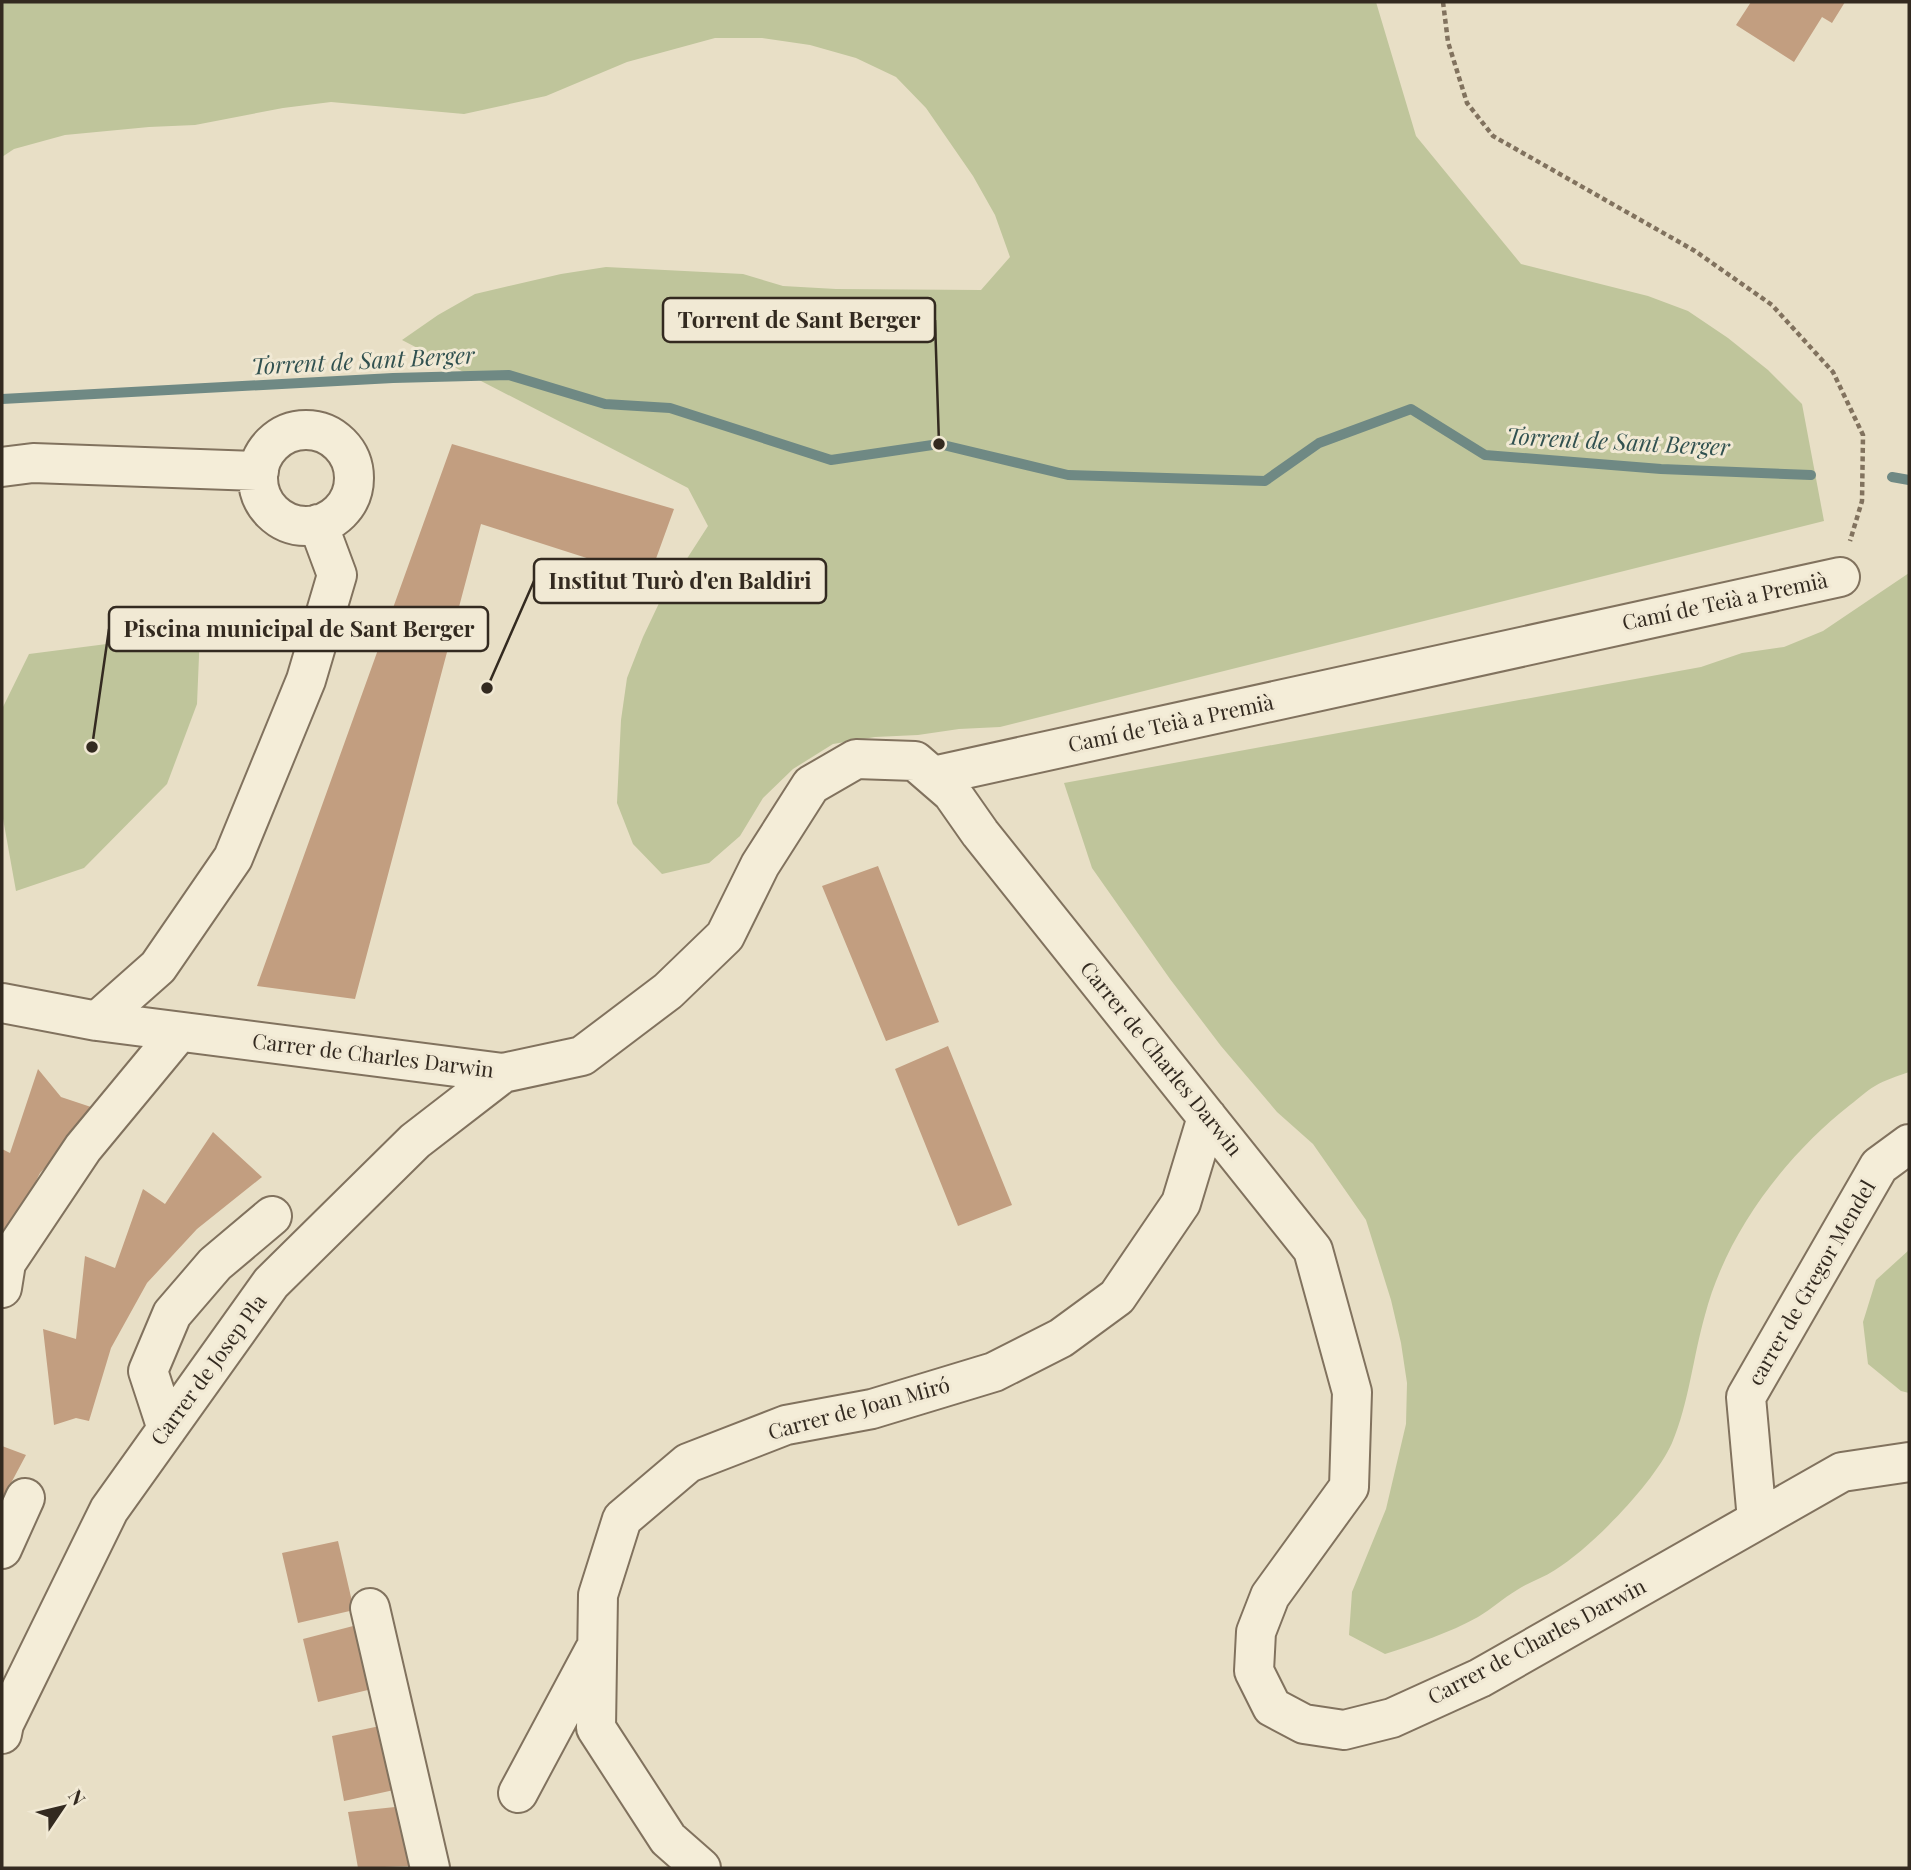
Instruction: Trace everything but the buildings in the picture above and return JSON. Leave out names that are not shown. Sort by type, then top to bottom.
[{"type":"street","points":[[302,431],[318,432],[332,438],[344,448],[352,462],[355,478],[352,494],[345,508],[333,518],[318,524],[291,524],[270,509],[262,497],[259,471],[264,456],[273,443],[286,435],[302,431]]},
{"type":"street","points":[[2,467],[33,463],[259,471]]},
{"type":"street","points":[[97,1021],[158,967],[233,858],[306,680],[337,575],[318,524]]},
{"type":"street","name":"Camí de Teià a Premià","points":[[933,776],[1840,577]]},
{"type":"street","name":"Carrer de Charles Darwin","points":[[2,1003],[97,1021],[503,1073],[582,1056],[668,991],[725,936],[761,865],[811,785],[856,759],[915,761],[951,793],[980,833],[1313,1250],[1352,1392],[1349,1487],[1270,1596],[1256,1632],[1254,1671],[1272,1707],[1304,1724],[1344,1730],[1392,1718],[1480,1678],[1842,1472],[1909,1462]]},
{"type":"street","points":[[2,1288],[6,1264],[83,1148],[179,1032]]},
{"type":"street","name":"Carrer de Josep Pla","points":[[3,1725],[109,1510],[271,1283],[415,1141],[503,1073]]},
{"type":"street","name":"Carrer de Joan Miró","points":[[701,1868],[668,1839],[596,1728],[598,1595],[622,1519],[688,1463],[786,1425],[872,1409],[995,1371],[1060,1338],[1116,1297],[1181,1203],[1207,1118]]},
{"type":"street","name":"carrer de Gregor Mendel","points":[[1757,1520],[1746,1397],[1879,1166],[1909,1144]]},
{"type":"street","points":[[167,1429],[148,1371],[172,1314],[215,1264],[272,1216]]},
{"type":"street","points":[[2,1549],[25,1498]]},
{"type":"street","points":[[370,1608],[430,1868]]},
{"type":"street","points":[[518,1793],[597,1646]]},
{"type":"path","name":"Camí de Teià a Premià","points":[[1443,2],[1448,42],[1467,103],[1493,136],[1695,251],[1772,305],[1833,372],[1863,435],[1862,501],[1840,577]]},
{"type":"green space","points":[[2,2],[1376,2],[1416,136],[1521,264],[1648,296],[1688,311],[1768,370],[1802,404],[1824,521],[1000,727],[875,737],[833,744],[793,769],[763,798],[740,836],[709,863],[662,874],[633,844],[617,803],[621,720],[627,678],[643,637],[661,599],[708,526],[688,488],[402,340],[475,294],[561,274],[606,267],[743,274],[783,286],[981,290],[1010,257],[995,215],[973,176],[926,108],[896,77],[856,58],[810,45],[762,38],[715,38],[627,62],[546,96],[464,114],[331,102],[195,125],[65,135],[14,149],[2,157]]},
{"type":"green space","points":[[1909,573],[1909,1072],[1872,1088],[1826,1125],[1781,1172],[1743,1226],[1727,1255],[1705,1315],[1683,1412],[1672,1443],[1651,1476],[1621,1513],[1570,1560],[1512,1593],[1478,1617],[1444,1633],[1385,1654],[1349,1635],[1352,1592],[1386,1509],[1406,1424],[1407,1383],[1401,1343],[1391,1300],[1366,1220],[1313,1144],[1277,1112],[1221,1046],[1092,868],[1064,783],[1701,667],[1742,653],[1784,647],[1823,631]]},
{"type":"green space","points":[[200,632],[197,704],[167,784],[84,868],[16,891],[2,813],[2,709],[29,654]]},
{"type":"green space","points":[[1909,1250],[1909,1393],[1901,1391],[1868,1364],[1863,1322],[1876,1280]]},
{"type":"waterway","name":"Torrent de Sant Berger","points":[[2,399],[393,378],[509,375],[605,404],[670,408],[831,460],[939,444],[1068,475],[1265,481],[1319,443],[1411,409],[1485,455],[1661,469],[1811,475]]},
{"type":"waterway","name":"Torrent de Sant Berger","points":[[1892,477],[1909,480]]},
{"type":"place","name":"Torrent de Sant Berger","points":[[939,444]]},
{"type":"place","name":"Institut Turò d'en Baldiri","points":[[487,688]]},
{"type":"place","name":"Piscina municipal de Sant Berger","points":[[92,747]]}]
